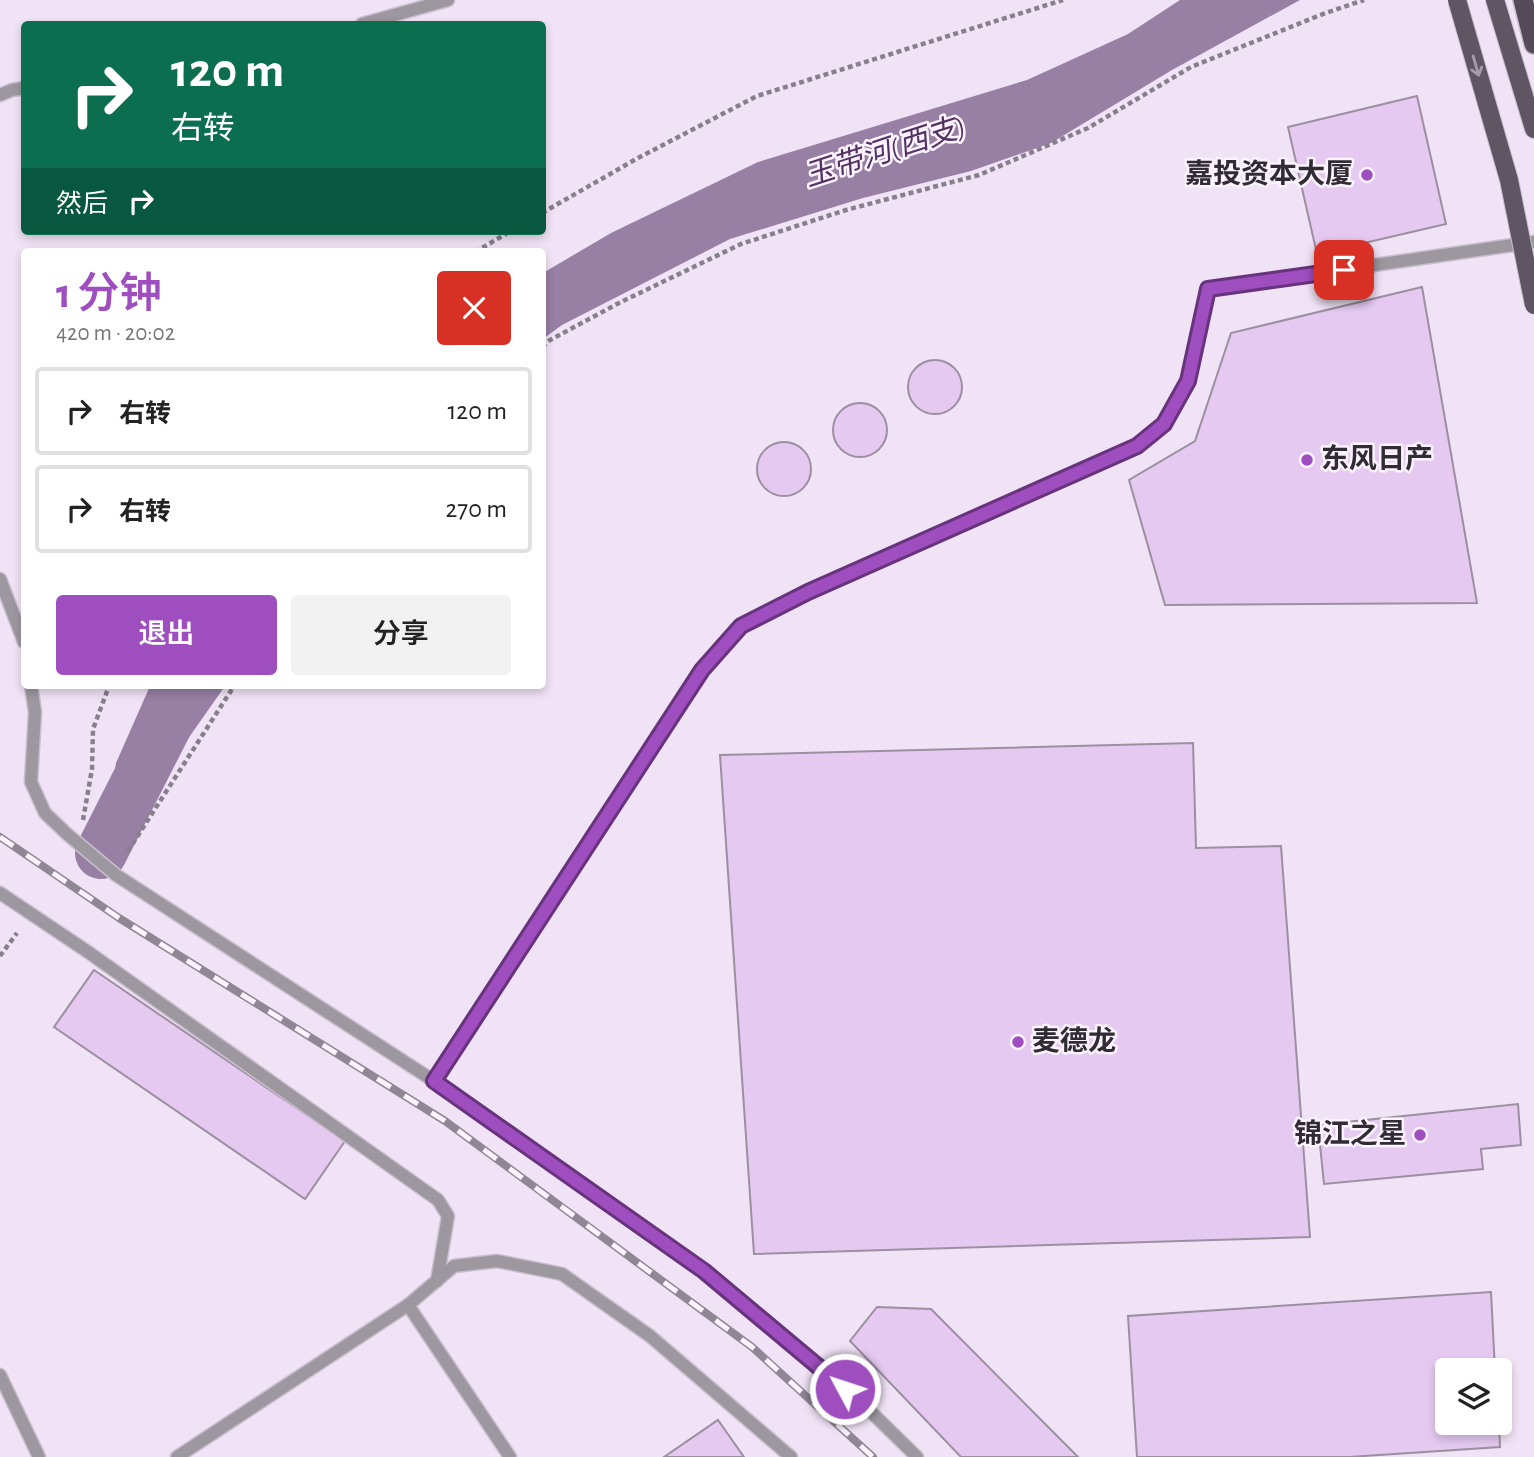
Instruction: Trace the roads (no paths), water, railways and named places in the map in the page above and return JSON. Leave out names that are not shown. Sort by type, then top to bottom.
[{"type":"highway","points":[[1523,0],[1534,44]]},
{"type":"main road","points":[[1457,0],[1509,180],[1534,305]]},
{"type":"main road","points":[[1495,0],[1534,129]]},
{"type":"lane","points":[[373,21],[448,0]]},
{"type":"lane","points":[[0,95],[21,88]]},
{"type":"lane","points":[[434,1081],[702,670],[741,626],[821,587],[1137,446],[1164,424],[1188,381],[1208,289],[1534,242]]},
{"type":"lane","points":[[0,579],[21,634]]},
{"type":"lane","points":[[31,689],[35,712],[32,782],[45,813],[67,834],[116,875],[434,1081],[704,1271],[864,1406],[917,1457]]},
{"type":"lane","points":[[0,893],[100,960],[438,1200],[448,1216],[437,1281]]},
{"type":"lane","points":[[177,1457],[408,1305],[454,1266],[497,1261],[562,1274],[650,1336],[791,1457]]},
{"type":"lane","points":[[408,1305],[510,1457]]},
{"type":"lane","points":[[0,1375],[39,1457]]},
{"type":"water","points":[[1180,0],[1300,0],[1172,70],[1051,143],[971,171],[863,198],[730,239],[562,325],[546,337],[546,271],[611,233],[758,162],[1027,80],[1128,34]]},
{"type":"water","points":[[149,689],[223,689],[171,763],[138,824],[129,836],[117,845],[104,848],[102,836],[116,763]]},
{"type":"waterway","name":"玉带河(西支)","points":[[101,853],[184,689]]},
{"type":"railway","points":[[0,837],[119,918],[445,1121],[752,1347],[873,1457]]},
{"type":"place","name":"嘉投资本大厦","points":[[1367,175]]},
{"type":"place","name":"东风日产","points":[[1307,460]]},
{"type":"place","name":"麦德龙","points":[[1018,1042]]},
{"type":"place","name":"锦江之星","points":[[1420,1135]]}]
